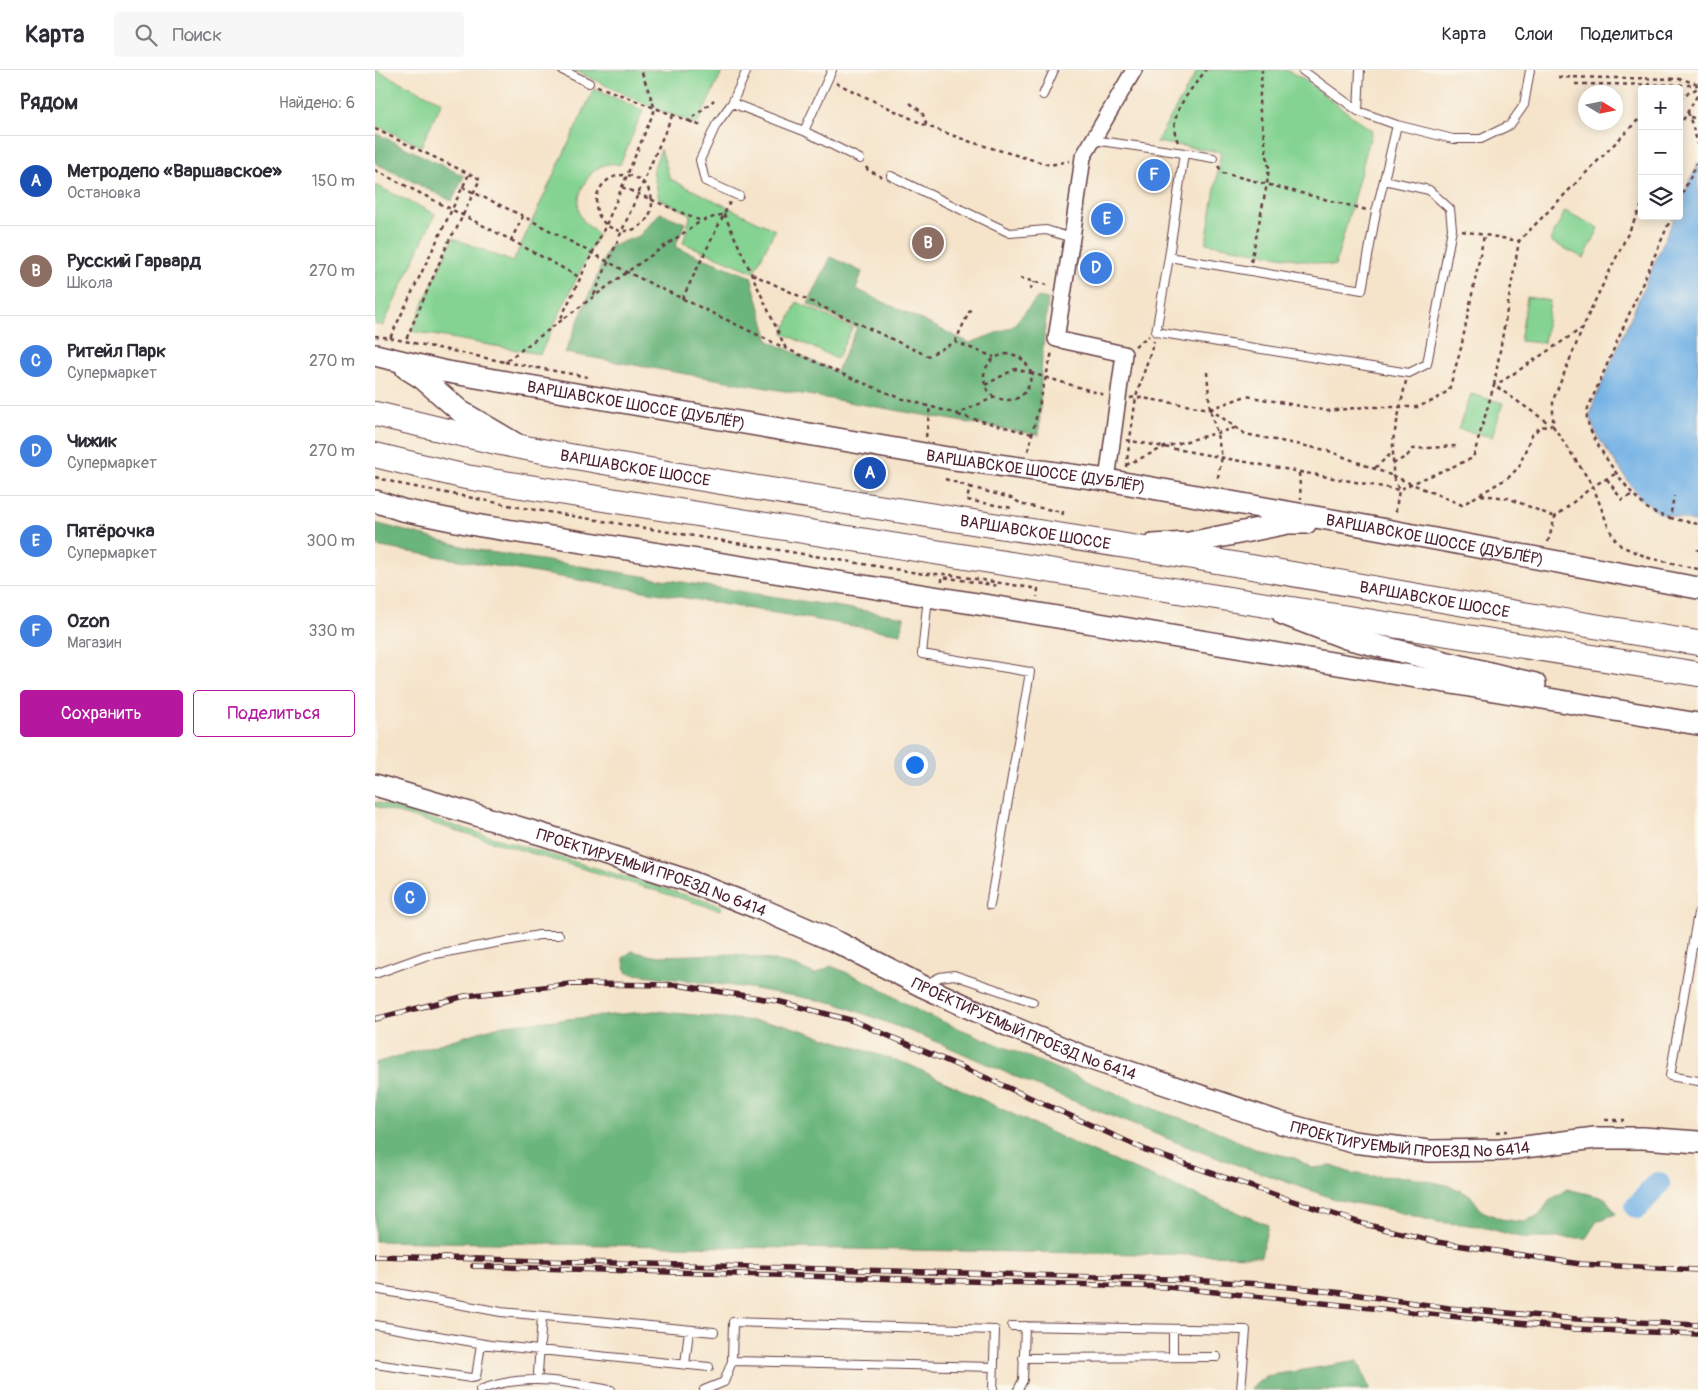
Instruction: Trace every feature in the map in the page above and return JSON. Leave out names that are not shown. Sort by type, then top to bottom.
[{"type":"main road","points":[[384,358],[422,378],[460,410],[523,448]]},
{"type":"main road","name":"ВАРШАВСКОЕ ШОССЕ (ДУБЛЁР)","points":[[384,358],[451,373],[938,456],[1107,480],[1349,522],[1698,588]]},
{"type":"main road","name":"ВАРШАВСКОЕ ШОССЕ","points":[[375,414],[523,448],[743,486],[1125,546],[1347,583],[1573,624],[1698,643]]},
{"type":"main road","name":"ВАРШАВСКОЕ ШОССЕ","points":[[375,455],[466,476],[1698,674]]},
{"type":"main road","points":[[375,501],[402,510],[481,526],[929,596],[1698,724]]},
{"type":"main road","points":[[1125,546],[1189,543],[1288,523],[1349,522]]},
{"type":"main road","points":[[1255,603],[1346,638],[1585,697],[1660,718]]},
{"type":"main road","name":"ПРОЕКТИРУЕМЫЙ ПРОЕЗД № 6414","points":[[375,785],[686,880],[763,910],[831,940],[922,986],[1007,1025],[1082,1056],[1281,1123],[1353,1142],[1438,1151],[1501,1150],[1595,1138],[1643,1138],[1698,1142]]},
{"type":"street","points":[[1107,480],[1124,354],[1056,339],[1083,157],[1134,70]]},
{"type":"lane","points":[[562,70],[589,83]]},
{"type":"lane","points":[[739,196],[705,181],[700,160],[716,125],[732,103],[747,70]]},
{"type":"lane","points":[[804,131],[832,70]]},
{"type":"lane","points":[[1043,95],[1054,70]]},
{"type":"lane","points":[[1302,70],[1358,111],[1397,125],[1453,139],[1481,139],[1510,126],[1524,105],[1530,70]]},
{"type":"lane","points":[[1358,111],[1360,70]]},
{"type":"lane","points":[[732,103],[804,131],[860,159]]},
{"type":"lane","points":[[1169,257],[1362,290],[1375,212],[1397,125]]},
{"type":"lane","points":[[1093,140],[1213,158]]},
{"type":"lane","points":[[1184,154],[1156,332],[1409,373],[1427,364],[1452,229],[1450,209],[1429,190],[1384,180]]},
{"type":"lane","points":[[887,177],[1010,233],[1046,230],[1072,238]]},
{"type":"lane","points":[[929,596],[922,654],[1030,672],[990,905]]},
{"type":"lane","points":[[1698,913],[1670,1076],[1698,1081]]},
{"type":"lane","points":[[375,974],[425,956],[539,935],[559,935]]},
{"type":"lane","points":[[922,986],[940,977],[954,975],[1033,1002]]},
{"type":"lane","points":[[375,1290],[501,1312],[715,1332]]},
{"type":"lane","points":[[538,1373],[542,1316]]},
{"type":"lane","points":[[704,1390],[724,1382],[732,1361],[733,1322],[995,1330],[993,1390]]},
{"type":"lane","points":[[375,1325],[481,1344],[709,1367]]},
{"type":"lane","points":[[1012,1326],[1246,1330],[1241,1390]]},
{"type":"lane","points":[[1018,1390],[1023,1380],[1025,1326]]},
{"type":"lane","points":[[1173,1329],[1173,1357]]},
{"type":"lane","points":[[685,1365],[689,1330]]},
{"type":"lane","points":[[375,1364],[471,1378],[476,1377],[481,1344]]},
{"type":"lane","points":[[1023,1358],[1217,1357]]},
{"type":"lane","points":[[732,1361],[994,1367]]},
{"type":"lane","points":[[480,1390],[499,1382],[523,1380],[552,1380],[611,1390]]},
{"type":"path","points":[[560,320],[606,224],[655,109],[641,70]]},
{"type":"path","points":[[1184,154],[1173,133],[1179,106],[1206,70]]},
{"type":"path","points":[[1249,271],[1269,168],[1259,105],[1262,70]]},
{"type":"path","points":[[1558,77],[1681,78],[1698,86]]},
{"type":"path","points":[[828,79],[927,126],[971,142],[1050,165],[1067,161]]},
{"type":"path","points":[[1575,84],[1698,86]]},
{"type":"path","points":[[598,86],[672,116],[703,126]]},
{"type":"path","points":[[1683,95],[1698,86]]},
{"type":"path","points":[[1683,118],[1698,94]]},
{"type":"path","points":[[689,121],[714,100]]},
{"type":"path","points":[[910,103],[922,112],[927,126]]},
{"type":"path","points":[[1687,110],[1698,144]]},
{"type":"path","points":[[594,297],[672,116]]},
{"type":"path","points":[[1690,117],[1698,119]]},
{"type":"path","points":[[1113,437],[1299,473],[1399,490],[1473,458],[1494,385],[1519,242],[1638,121]]},
{"type":"path","points":[[375,128],[480,179],[451,236],[405,342]]},
{"type":"path","points":[[1213,158],[1223,173],[1375,212]]},
{"type":"path","points":[[1683,193],[1698,161]]},
{"type":"path","points":[[375,170],[581,278]]},
{"type":"path","points":[[868,170],[887,177]]},
{"type":"path","points":[[390,338],[469,174]]},
{"type":"path","points":[[627,175],[644,182],[653,200],[651,214],[646,222],[638,228],[623,231],[611,228],[606,224],[598,214],[596,205],[600,187],[607,180],[615,176],[627,175]]},
{"type":"path","points":[[622,186],[701,221]]},
{"type":"path","points":[[462,187],[523,216],[609,263],[682,299],[857,380],[900,398],[1032,434]]},
{"type":"path","points":[[1553,426],[1553,400],[1584,327],[1638,213]]},
{"type":"path","points":[[375,336],[505,362],[560,320],[701,221],[724,214]]},
{"type":"path","points":[[724,214],[787,349]]},
{"type":"path","points":[[682,299],[724,214]]},
{"type":"path","points":[[511,240],[523,216]]},
{"type":"path","points":[[1671,220],[1588,408],[1588,422],[1595,438],[1617,473],[1633,494],[1651,511],[1670,518],[1698,524]]},
{"type":"path","points":[[1452,229],[1519,242]]},
{"type":"path","points":[[1210,409],[1246,396],[1328,411],[1364,407],[1399,409],[1417,407],[1435,400],[1449,390],[1461,348],[1484,236]]},
{"type":"path","points":[[752,274],[928,356],[955,342],[971,308]]},
{"type":"path","points":[[1020,278],[1057,288]]},
{"type":"path","points":[[1030,290],[1034,282]]},
{"type":"path","points":[[1494,385],[1510,377],[1584,327]]},
{"type":"path","points":[[1128,472],[1126,465],[1136,398],[1156,332]]},
{"type":"path","points":[[1027,454],[1056,339]]},
{"type":"path","points":[[955,342],[994,358]]},
{"type":"path","points":[[1001,354],[1017,355],[1023,360],[1031,373],[1028,388],[1017,399],[1002,400],[995,398],[985,385],[985,370],[994,358],[1001,354]]},
{"type":"path","points":[[985,385],[1015,369],[1118,399],[1136,398],[1210,409],[1245,434],[1326,450],[1375,468],[1462,505],[1509,477],[1519,467],[1531,436],[1541,427],[1553,426]]},
{"type":"path","points":[[1207,372],[1210,409],[1221,457],[1216,489]]},
{"type":"path","points":[[1394,520],[1399,490],[1393,476],[1393,440],[1409,373]]},
{"type":"path","points":[[1494,385],[1553,426],[1593,486],[1608,526],[1614,538],[1621,546],[1649,558],[1698,568]]},
{"type":"path","points":[[957,414],[995,398]]},
{"type":"path","points":[[926,442],[930,406]]},
{"type":"path","points":[[1126,465],[1165,447],[1236,428]]},
{"type":"path","points":[[1393,464],[1407,456],[1413,449],[1456,446]]},
{"type":"path","points":[[1375,468],[1393,452]]},
{"type":"path","points":[[1299,473],[1302,504]]},
{"type":"path","points":[[1546,546],[1555,517],[1593,486],[1617,473]]},
{"type":"path","points":[[375,477],[400,484],[524,508],[924,574],[945,574],[998,585]]},
{"type":"path","points":[[945,479],[1011,498],[1025,505],[1063,512],[1063,517],[1054,516]]},
{"type":"path","points":[[1607,479],[1622,500],[1633,494]]},
{"type":"path","points":[[969,487],[967,500],[1020,510]]},
{"type":"path","points":[[1479,495],[1508,498],[1555,517]]},
{"type":"path","points":[[1670,518],[1674,496]]},
{"type":"path","points":[[942,577],[1038,589],[1038,592]]},
{"type":"path","points":[[997,591],[998,585]]},
{"type":"green space","points":[[375,70],[442,102],[421,146],[375,125]]},
{"type":"green space","points":[[574,70],[723,70],[696,127],[689,121],[655,109]]},
{"type":"green space","points":[[1198,70],[1286,70],[1302,78],[1372,131],[1335,266],[1206,243],[1221,152],[1156,142]]},
{"type":"green space","points":[[594,89],[643,110],[620,165],[608,164],[601,166],[588,177],[580,193],[579,210],[581,217],[598,234],[540,354],[411,331],[453,238],[513,262]]},
{"type":"green space","points":[[375,133],[464,176],[452,201],[375,163]]},
{"type":"green space","points":[[661,149],[670,179],[775,230],[754,272],[683,243],[691,214],[659,199],[653,170]]},
{"type":"green space","points":[[375,185],[435,214],[383,326],[375,324]]},
{"type":"green space","points":[[1565,211],[1599,228],[1584,258],[1550,241]]},
{"type":"green space","points":[[660,213],[685,223],[675,247],[751,277],[769,341],[836,372],[857,328],[808,304],[831,257],[862,272],[856,289],[970,343],[1012,327],[1038,297],[1048,299],[1042,356],[1039,435],[565,353],[609,247],[639,236]]},
{"type":"green space","points":[[1527,297],[1550,301],[1544,343],[1520,341]]},
{"type":"green space","points":[[797,302],[852,328],[837,359],[783,333]]},
{"type":"green space","points":[[1471,394],[1503,403],[1492,437],[1458,429]]},
{"type":"green space","points":[[375,523],[477,550],[904,617],[901,634],[375,546]]},
{"type":"green space","points":[[375,802],[722,906],[720,910],[375,806]]},
{"type":"green space","points":[[632,951],[653,956],[736,954],[796,966],[815,974],[831,966],[866,981],[924,1014],[1164,1113],[1201,1124],[1255,1149],[1295,1158],[1312,1168],[1332,1166],[1351,1173],[1371,1176],[1410,1177],[1450,1186],[1470,1195],[1482,1211],[1501,1219],[1520,1222],[1539,1216],[1549,1201],[1567,1189],[1605,1198],[1616,1214],[1597,1221],[1586,1238],[1523,1238],[1479,1226],[1437,1222],[1391,1210],[1338,1200],[1201,1152],[1041,1088],[928,1038],[835,1003],[749,988],[627,973],[623,958]]},
{"type":"green space","points":[[655,1011],[782,1024],[910,1065],[1081,1147],[1268,1225],[1261,1256],[375,1241],[375,1063],[503,1025]]},
{"type":"green space","points":[[1358,1361],[1370,1390],[1251,1390],[1252,1387],[1266,1376]]},
{"type":"water","points":[[1698,163],[1698,523],[1659,513],[1640,498],[1600,440],[1590,417],[1594,402],[1673,220],[1683,220],[1683,196]]},
{"type":"waterway","points":[[1637,1207],[1658,1184]]},
{"type":"railway","points":[[375,1019],[465,996],[570,984],[677,985],[777,1001],[854,1021],[980,1075],[1148,1151],[1364,1224],[1437,1242],[1580,1264],[1698,1270]]},
{"type":"railway","points":[[375,1256],[1169,1279],[1261,1284],[1352,1294],[1449,1308],[1577,1319],[1698,1325]]},
{"type":"railway","points":[[473,1266],[1167,1287],[1575,1329],[1698,1334]]},
{"type":"place","name":"Ozon","points":[[1154,175]]},
{"type":"place","name":"Пятёрочка","points":[[1107,219]]},
{"type":"place","name":"Русский Гарвард","points":[[928,243]]},
{"type":"place","name":"Чижик","points":[[1096,268]]},
{"type":"place","name":"Метродепо «Варшавское»","points":[[870,473]]},
{"type":"place","name":"Ритейл Парк","points":[[410,898]]}]
